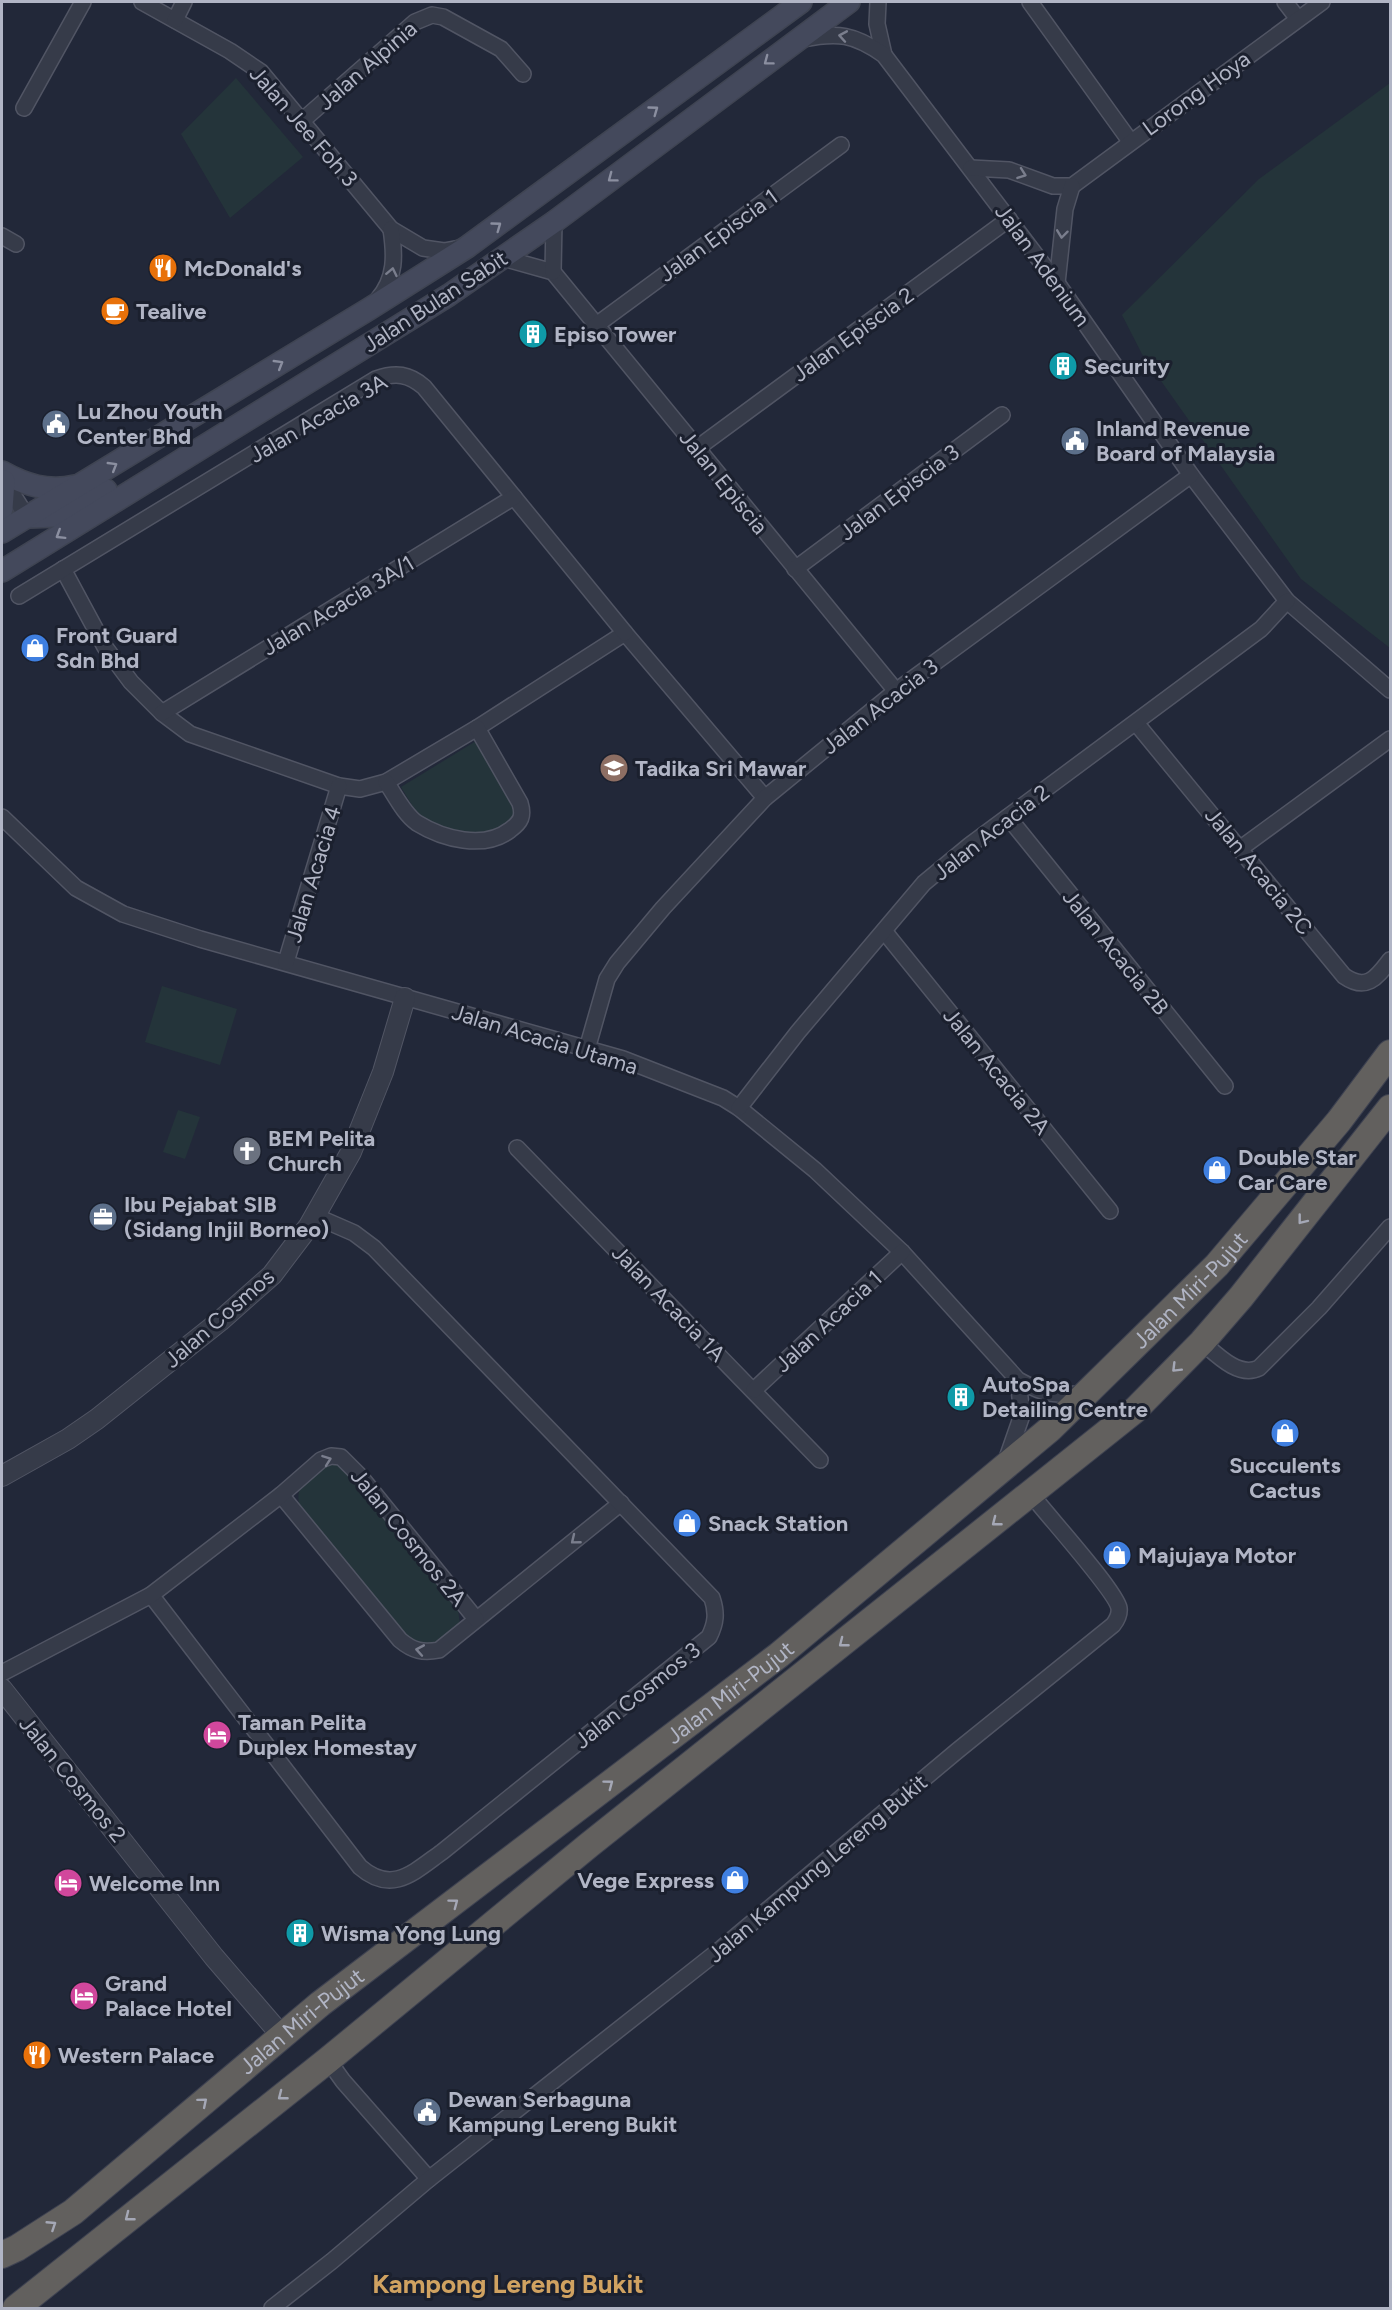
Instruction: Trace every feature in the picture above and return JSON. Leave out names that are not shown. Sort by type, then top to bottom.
[{"type":"highway","name":"Jalan Miri-Pujut","points":[[2,2255],[73,2212],[320,2004],[779,1655],[1004,1467],[1088,1394],[1217,1265],[1339,1120],[1390,1053]]},
{"type":"highway","name":"Jalan Miri-Pujut","points":[[16,2308],[328,2060],[589,1845],[1135,1410],[1202,1342],[1241,1297],[1390,1108]]},
{"type":"main road","name":"Jalan Bulan Sabit","points":[[2,532],[468,247],[801,2]]},
{"type":"main road","name":"Jalan Bulan Sabit","points":[[2,571],[449,295],[554,222],[849,2]]},
{"type":"main road","points":[[27,518],[66,513],[418,303],[429,298],[449,295]]},
{"type":"main road","points":[[2,509],[2,477],[35,487],[59,490],[82,484]]},
{"type":"street","points":[[24,108],[83,2]]},
{"type":"street","name":"Jalan Jee Foh 3","points":[[142,2],[250,63],[261,72],[391,229],[423,248],[444,251],[468,247]]},
{"type":"street","points":[[175,20],[184,2]]},
{"type":"street","name":"Jalan Adenium","points":[[878,2],[879,38],[884,55]]},
{"type":"street","points":[[1030,2],[1130,141]]},
{"type":"street","points":[[1285,2],[1298,19]]},
{"type":"street","name":"Lorong Hoya","points":[[1072,186],[1130,141],[1322,2]]},
{"type":"street","name":"Jalan Alpinia","points":[[303,120],[415,22],[432,15],[443,17],[501,49],[524,74]]},
{"type":"street","name":"Jalan Adenium","points":[[797,40],[821,35],[847,35],[866,43],[884,55],[1057,283],[1191,475],[1287,602],[1390,690]]},
{"type":"street","name":"Jalan Episcia 1","points":[[595,326],[841,145]]},
{"type":"street","points":[[971,168],[1009,170],[1053,186],[1072,186],[1065,209],[1057,283]]},
{"type":"street","name":"Jalan Episcia 2","points":[[696,449],[1009,219]]},
{"type":"street","points":[[503,258],[553,272],[554,222]]},
{"type":"street","points":[[369,309],[390,281],[394,250],[391,229]]},
{"type":"street","points":[[2,236],[16,244]]},
{"type":"street","name":"Jalan Episcia","points":[[553,272],[896,691]]},
{"type":"street","name":"Jalan Acacia 3A","points":[[19,596],[376,379],[396,374],[414,378],[424,387],[625,633],[765,798]]},
{"type":"street","name":"Jalan Episcia 3","points":[[795,569],[1002,415]]},
{"type":"street","name":"Jalan Acacia 3","points":[[587,1049],[607,979],[617,963],[663,908],[765,798],[896,691],[1191,475]]},
{"type":"street","points":[[2,477],[27,518]]},
{"type":"street","name":"Jalan Acacia 3A/1","points":[[162,713],[514,498]]},
{"type":"street","points":[[63,569],[105,647],[131,682],[162,713],[190,734],[339,786],[360,789],[386,782],[477,728],[625,633]]},
{"type":"street","name":"Jalan Acacia 2","points":[[739,1108],[798,1032],[924,883],[1008,817],[1262,629],[1287,602]]},
{"type":"street","name":"Jalan Acacia 2C","points":[[1137,723],[1344,976],[1353,982],[1365,983],[1376,978],[1390,960]]},
{"type":"street","points":[[386,782],[408,813],[423,826],[469,841],[483,841],[503,835],[521,820],[520,802],[477,728]]},
{"type":"street","points":[[1241,848],[1390,739]]},
{"type":"street","name":"Jalan Acacia 4","points":[[286,962],[339,786]]},
{"type":"street","name":"Jalan Acacia 2B","points":[[1008,817],[1225,1086]]},
{"type":"street","name":"Jalan Acacia Utama","points":[[2,818],[76,888],[123,914],[200,939],[623,1059],[723,1098],[739,1108],[815,1170],[902,1252],[1018,1380],[1038,1391],[1088,1394]]},
{"type":"street","name":"Jalan Acacia 2A","points":[[884,931],[1110,1211]]},
{"type":"street","name":"Jalan Cosmos","points":[[2,1476],[68,1439],[97,1419],[220,1321],[272,1275],[315,1216],[351,1152],[383,1072],[405,998]]},
{"type":"street","name":"Jalan Acacia 1A","points":[[517,1148],[820,1460]]},
{"type":"street","name":"Jalan Cosmos 3","points":[[151,1595],[360,1867],[378,1880],[393,1880],[417,1870],[442,1852],[709,1637],[716,1618],[712,1598],[374,1248],[354,1233],[315,1216]]},
{"type":"street","points":[[1202,1342],[1236,1367],[1253,1371],[1259,1368],[1318,1308],[1390,1227]]},
{"type":"street","name":"Jalan Acacia 1","points":[[754,1390],[902,1252]]},
{"type":"street","points":[[1004,1467],[1022,1415],[1018,1380]]},
{"type":"street","name":"Jalan Cosmos 2A","points":[[2,1673],[151,1595],[281,1495],[321,1460],[331,1456],[341,1457],[360,1476],[476,1619]]},
{"type":"street","name":"Jalan Kampung Lereng Bukit","points":[[272,2308],[429,2179],[722,1948],[957,1751],[1113,1625],[1119,1617],[1117,1602],[1109,1589],[1030,1494]]},
{"type":"street","name":"Jalan Cosmos 2A","points":[[281,1495],[400,1640],[411,1649],[425,1652],[439,1650],[621,1503]]},
{"type":"street","name":"Jalan Cosmos 2","points":[[2,1689],[214,1957],[282,2036]]},
{"type":"street","points":[[328,2060],[343,2081],[429,2179]]},
{"type":"shaded area","points":[[236,78],[303,157],[230,218],[181,134]]},
{"type":"shaded area","points":[[1390,83],[1390,648],[1301,579],[1142,354],[1122,315],[1259,179]]},
{"type":"shaded area","points":[[476,741],[517,806],[517,817],[493,834],[472,837],[419,817],[401,787]]},
{"type":"shaded area","points":[[162,986],[237,1009],[220,1065],[145,1042]]},
{"type":"shaded area","points":[[178,1110],[200,1117],[185,1159],[163,1152]]},
{"type":"shaded area","points":[[329,1462],[346,1467],[355,1476],[458,1610],[460,1624],[440,1642],[434,1645],[420,1645],[402,1636],[299,1505],[298,1497],[302,1484]]},
{"type":"place","name":"McDonald's","points":[[163,268]]},
{"type":"place","name":"Tealive","points":[[115,311]]},
{"type":"place","name":"Episo Tower","points":[[533,334]]},
{"type":"place","name":"Security","points":[[1063,366]]},
{"type":"place","name":"Lu Zhou Youth Center Bhd","points":[[56,424]]},
{"type":"place","name":"Inland Revenue Board of Malaysia","points":[[1075,441]]},
{"type":"place","name":"Front Guard Sdn Bhd","points":[[35,648]]},
{"type":"place","name":"Tadika Sri Mawar","points":[[614,768]]},
{"type":"place","name":"BEM Pelita Church","points":[[247,1151]]},
{"type":"place","name":"Double Star Car Care","points":[[1217,1170]]},
{"type":"place","name":"Ibu Pejabat SIB (Sidang Injil Borneo)","points":[[103,1217]]},
{"type":"place","name":"AutoSpa Detailing Centre","points":[[961,1397]]},
{"type":"place","name":"Succulents Cactus","points":[[1285,1433]]},
{"type":"place","name":"Snack Station","points":[[687,1523]]},
{"type":"place","name":"Majujaya Motor","points":[[1117,1555]]},
{"type":"place","name":"Taman Pelita Duplex Homestay","points":[[217,1735]]},
{"type":"place","name":"Vege Express","points":[[735,1880]]},
{"type":"place","name":"Welcome Inn","points":[[68,1883]]},
{"type":"place","name":"Wisma Yong Lung","points":[[300,1933]]},
{"type":"place","name":"Grand Palace Hotel","points":[[84,1996]]},
{"type":"place","name":"Western Palace","points":[[37,2055]]},
{"type":"place","name":"Dewan Serbaguna Kampung Lereng Bukit","points":[[427,2112]]},
{"type":"district","name":"Kampong Lereng Bukit","points":[[508,2284]]}]
